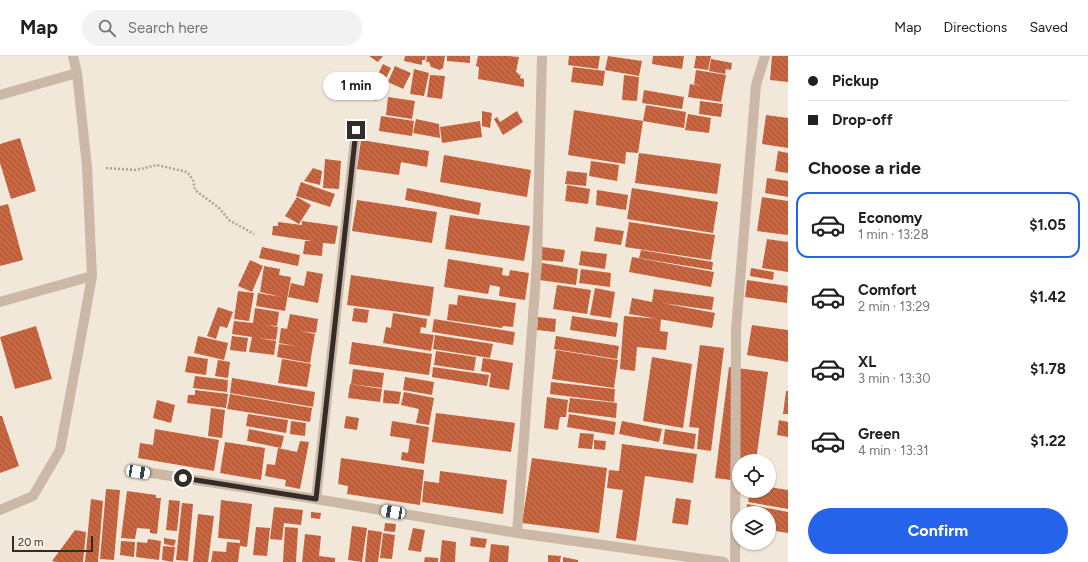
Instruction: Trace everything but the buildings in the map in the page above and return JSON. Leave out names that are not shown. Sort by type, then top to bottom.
[{"type":"street","points":[[0,510],[33,496],[60,450],[92,276],[87,167],[77,73],[73,56]]},
{"type":"street","points":[[517,533],[538,262],[542,56]]},
{"type":"street","points":[[736,562],[736,330],[756,85],[765,56]]},
{"type":"street","points":[[0,95],[77,73]]},
{"type":"street","points":[[316,499],[356,130]]},
{"type":"street","points":[[0,302],[92,276]]},
{"type":"street","points":[[138,472],[316,499],[517,533],[724,562]]},
{"type":"path","points":[[87,167],[136,170],[157,165],[187,172],[193,180],[195,190],[219,208],[229,220],[254,234]]},
{"type":"route","points":[[183,478],[316,499],[356,130]]}]
